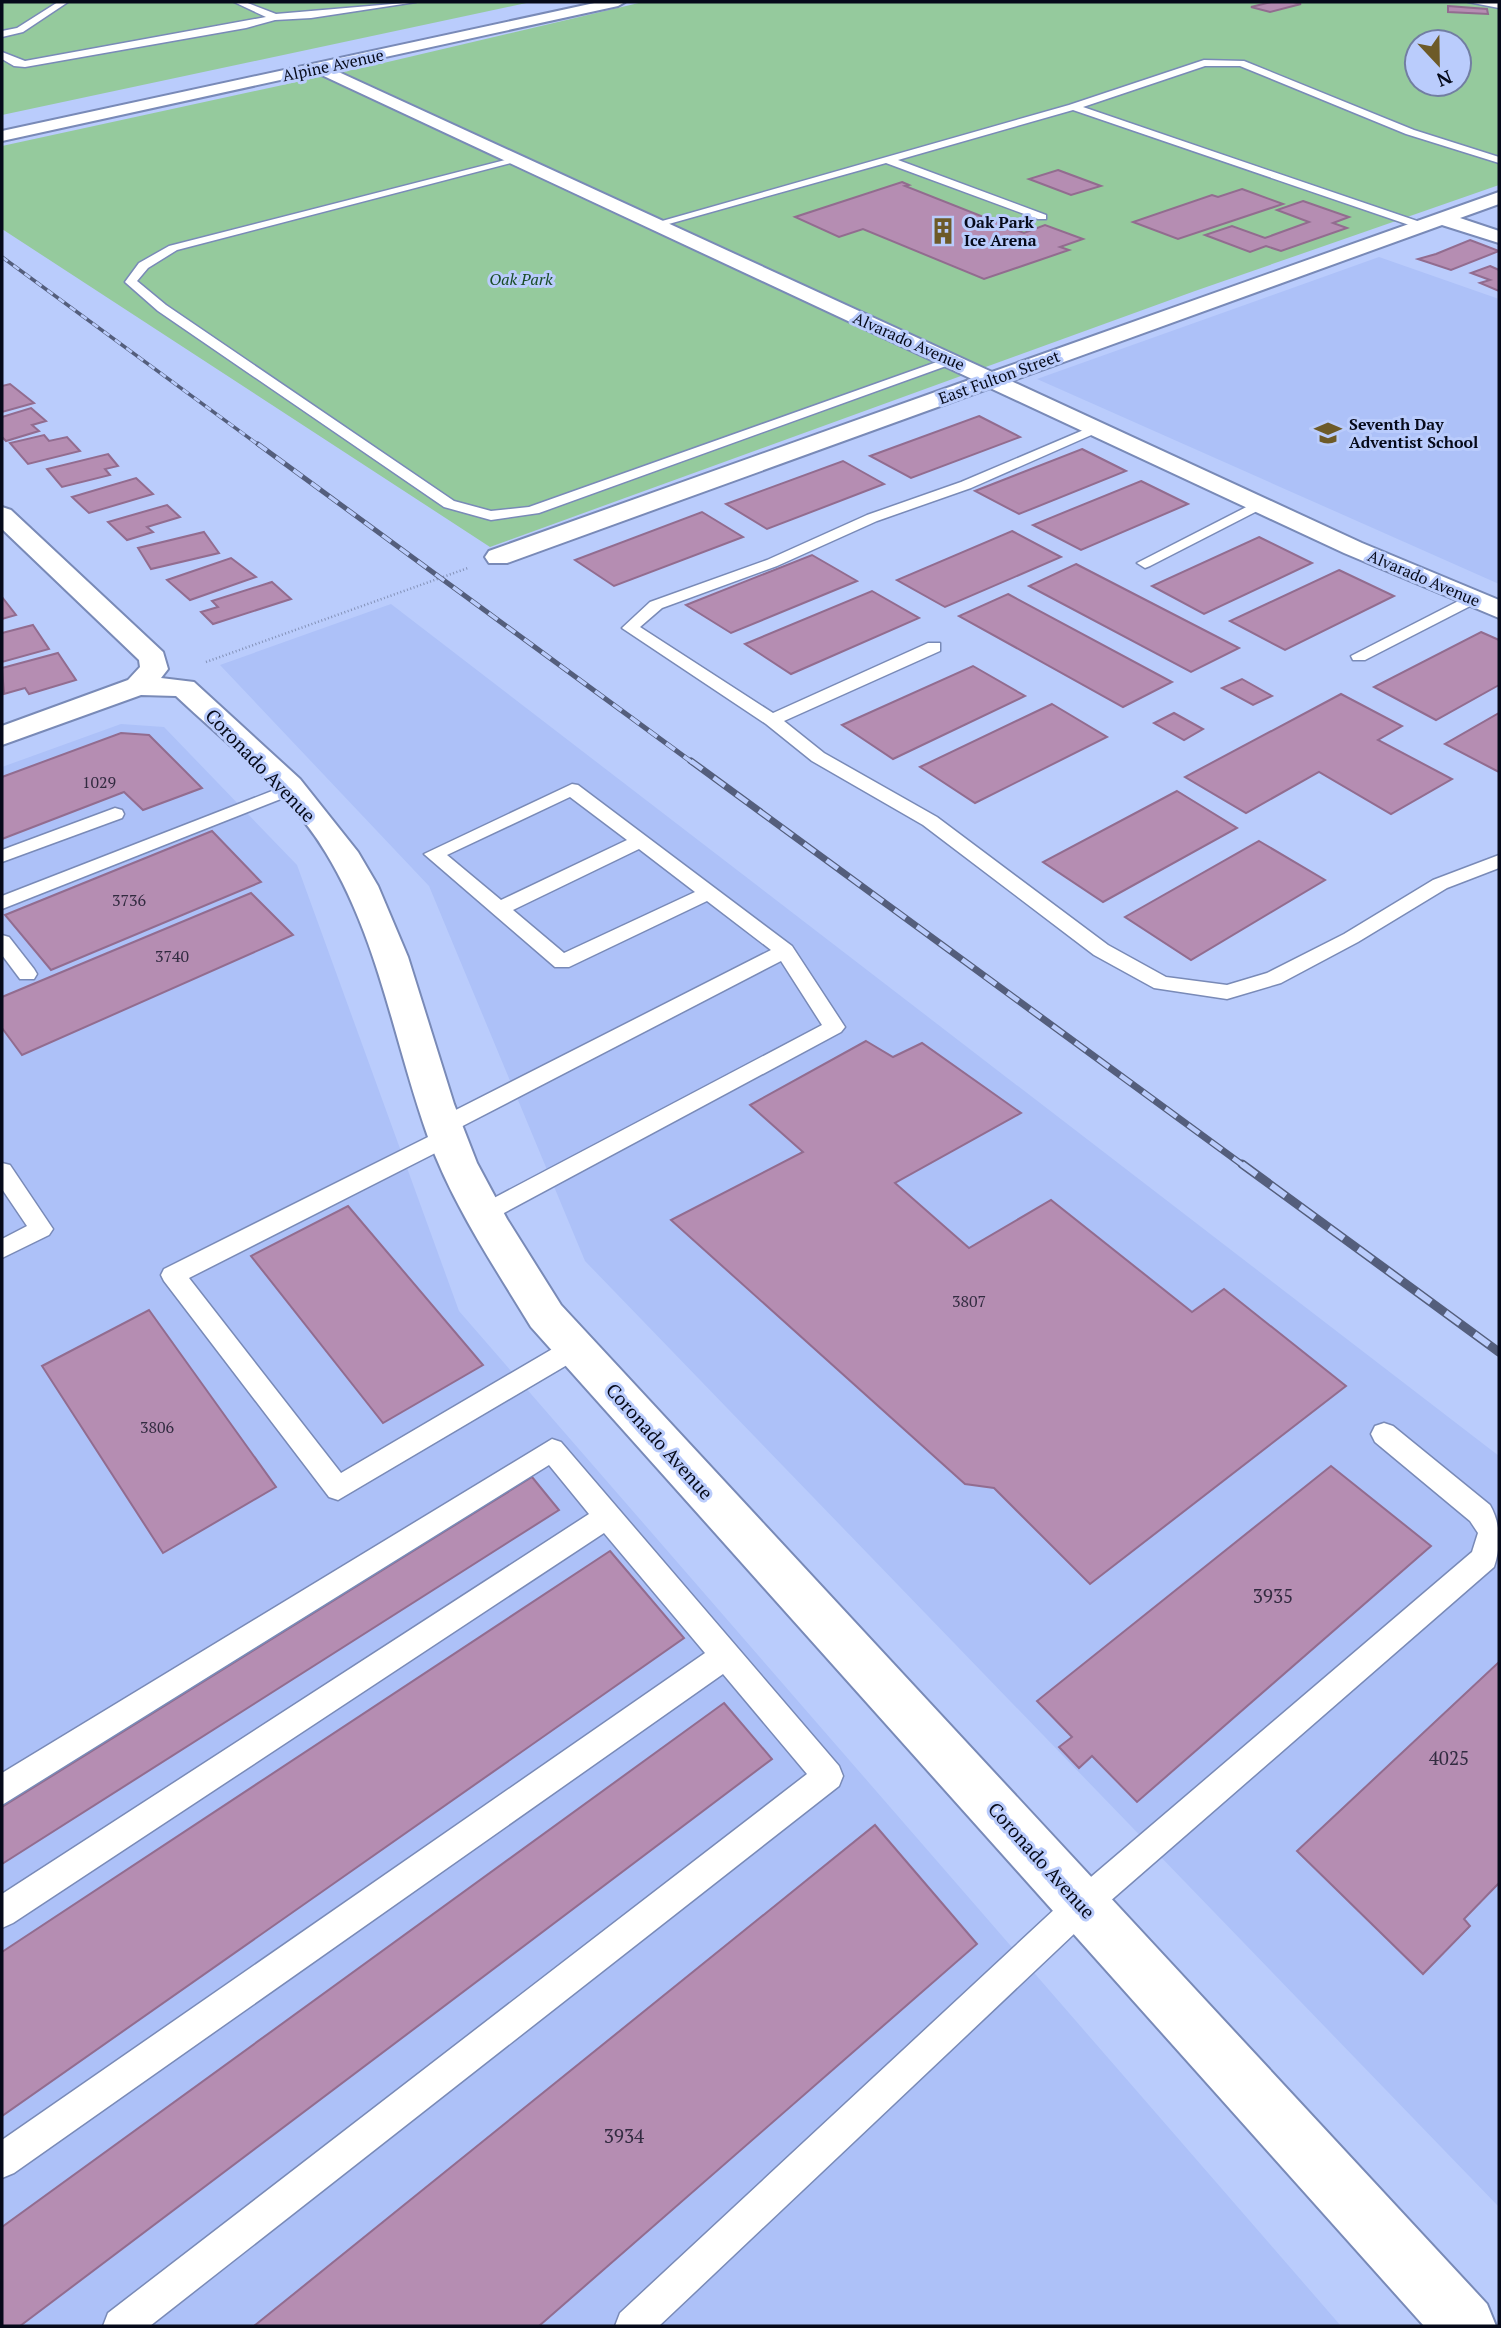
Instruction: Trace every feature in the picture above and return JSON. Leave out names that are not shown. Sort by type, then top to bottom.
[{"type":"street","name":"Alpine Avenue","points":[[2,137],[618,2]]},
{"type":"street","name":"Alvarado Avenue","points":[[319,68],[1260,505],[1499,610]]},
{"type":"street","name":"East Fulton Street","points":[[498,557],[1499,198]]},
{"type":"street","points":[[1443,219],[1499,237]]},
{"type":"street","points":[[2,515],[145,672],[2,736]]},
{"type":"street","name":"Coronado Avenue","points":[[145,672],[184,688],[290,789],[341,851],[373,910],[445,1131],[471,1195],[546,1316],[1465,2326]]},
{"type":"lane","points":[[2,34],[20,30],[64,2]]},
{"type":"lane","points":[[238,2],[275,17]]},
{"type":"lane","points":[[2,55],[18,64],[25,64],[246,25],[275,17],[412,2]]},
{"type":"lane","points":[[1472,2],[1499,5]]},
{"type":"lane","points":[[654,225],[1073,107],[1204,63],[1241,62],[1410,132],[1499,160]]},
{"type":"lane","points":[[1073,107],[1422,226]]},
{"type":"lane","points":[[886,159],[1042,218]]},
{"type":"lane","points":[[517,160],[173,248],[147,262],[135,272],[131,282],[162,308],[449,504],[489,517],[534,510],[953,361]]},
{"type":"lane","points":[[1098,429],[966,485],[872,518],[772,563],[656,606],[630,628],[772,720],[818,757],[930,821],[1101,950],[1161,983],[1227,992],[1274,978],[1351,938],[1440,884],[1499,861]]},
{"type":"lane","points":[[1144,563],[1260,505]]},
{"type":"lane","points":[[1359,656],[1474,598]]},
{"type":"lane","points":[[772,720],[934,647]]},
{"type":"lane","points":[[2,903],[290,789]]},
{"type":"lane","points":[[483,1214],[834,1027],[785,951],[641,841],[572,789],[434,853],[562,962],[709,893]]},
{"type":"lane","points":[[2,856],[115,814]]},
{"type":"lane","points":[[499,909],[641,841]]},
{"type":"lane","points":[[2,941],[27,974]]},
{"type":"lane","points":[[575,1348],[338,1489],[173,1275],[785,951]]},
{"type":"lane","points":[[2,1171],[41,1229],[2,1249]]},
{"type":"lane","points":[[633,2326],[1082,1905],[1485,1559],[1492,1532],[1480,1513],[1384,1434]]},
{"type":"lane","points":[[2,1790],[552,1450],[828,1776],[121,2326]]},
{"type":"lane","points":[[2,1912],[607,1517]]},
{"type":"lane","points":[[2,2161],[725,1656]]},
{"type":"path","points":[[204,663],[498,557]]},
{"type":"shaded area","name":"Seventh Day Adventist School","points":[[1379,257],[1499,299],[1499,584],[1037,379]]},
{"type":"shaded area","points":[[391,604],[1499,1456],[1499,2207],[585,1261],[429,886],[220,665]]},
{"type":"shaded area","points":[[121,724],[164,727],[297,865],[459,1311],[1341,2326],[2,2326],[2,767]]},
{"type":"green space","points":[[2,2],[531,2],[2,115]]},
{"type":"green space","name":"Oak Park","points":[[643,2],[1499,2],[1499,185],[1195,291],[490,547],[2,229],[2,146],[375,65]]},
{"type":"building","points":[[1271,2],[1301,4],[1270,12],[1251,7]]},
{"type":"building","points":[[1448,6],[1487,9],[1488,14],[1448,12]]},
{"type":"building","points":[[1058,170],[1101,186],[1071,195],[1029,179]]},
{"type":"building","name":"Oak Park Ice Arena","points":[[902,182],[909,185],[905,186],[1024,233],[1045,225],[1083,239],[1060,247],[1069,250],[984,279],[863,229],[839,237],[795,217]]},
{"type":"building","points":[[1242,189],[1283,204],[1178,239],[1133,222],[1212,195],[1218,197]]},
{"type":"building","points":[[1303,201],[1349,217],[1333,223],[1347,228],[1281,251],[1266,246],[1250,252],[1205,235],[1232,226],[1265,238],[1309,222],[1277,210]]},
{"type":"building","points":[[1470,240],[1499,251],[1451,270],[1418,259],[1436,254]]},
{"type":"building","points":[[1490,266],[1499,270],[1499,291],[1480,283],[1490,280],[1471,273]]},
{"type":"building","points":[[10,384],[34,403],[2,412],[2,386]]},
{"type":"building","points":[[31,408],[46,421],[32,425],[39,431],[6,441],[2,437],[2,417]]},
{"type":"building","points":[[979,416],[1020,437],[911,478],[870,456]]},
{"type":"building","points":[[44,435],[49,441],[67,437],[80,451],[28,464],[10,443]]},
{"type":"building","points":[[1082,449],[1126,471],[1019,514],[975,491]]},
{"type":"building","points":[[108,454],[118,466],[105,469],[110,475],[62,487],[47,469]]},
{"type":"building","points":[[843,461],[884,484],[767,529],[726,504]]},
{"type":"building","points":[[136,478],[153,494],[89,513],[72,497]]},
{"type":"building","points":[[1141,481],[1188,504],[1081,550],[1033,525]]},
{"type":"building","points":[[167,505],[180,517],[147,527],[153,532],[127,540],[108,522]]},
{"type":"building","points":[[702,512],[743,537],[614,586],[575,560]]},
{"type":"building","points":[[1012,531],[1061,557],[945,607],[897,580]]},
{"type":"building","points":[[204,532],[219,553],[151,569],[138,548]]},
{"type":"building","points":[[1259,537],[1312,563],[1204,614],[1152,586]]},
{"type":"building","points":[[812,555],[857,581],[731,633],[686,605]]},
{"type":"building","points":[[231,558],[256,577],[190,600],[167,580]]},
{"type":"building","points":[[1076,564],[1239,648],[1191,672],[1029,586]]},
{"type":"building","points":[[1339,570],[1394,596],[1285,650],[1230,621]]},
{"type":"building","points":[[272,582],[291,599],[213,624],[201,612],[218,607],[212,601]]},
{"type":"building","points":[[872,591],[919,618],[791,674],[745,644]]},
{"type":"building","points":[[1008,594],[1172,682],[1123,707],[959,616]]},
{"type":"building","points":[[2,597],[16,615],[2,619]]},
{"type":"building","points":[[33,625],[49,649],[2,662],[2,633]]},
{"type":"building","points":[[1481,632],[1499,640],[1499,685],[1436,720],[1374,687]]},
{"type":"building","points":[[58,653],[76,680],[29,694],[25,688],[4,694],[2,668]]},
{"type":"building","points":[[973,666],[1025,696],[893,759],[842,725]]},
{"type":"building","points":[[1242,679],[1272,696],[1253,705],[1222,688]]},
{"type":"building","points":[[1341,694],[1402,726],[1378,740],[1452,779],[1391,814],[1319,772],[1246,813],[1185,777]]},
{"type":"building","points":[[1052,704],[1107,737],[975,803],[920,767]]},
{"type":"building","points":[[1174,713],[1203,729],[1184,740],[1154,723]]},
{"type":"building","points":[[1499,713],[1499,772],[1445,744]]},
{"type":"building","points":[[121,733],[149,735],[202,788],[143,810],[124,792],[2,839],[2,777]]},
{"type":"building","points":[[1177,791],[1237,828],[1103,902],[1043,862]]},
{"type":"building","points":[[212,831],[261,882],[51,970],[5,915]]},
{"type":"building","points":[[1259,841],[1325,880],[1191,960],[1125,917]]},
{"type":"building","points":[[251,893],[293,935],[22,1055],[2,1028],[2,997]]},
{"type":"building","points":[[866,1041],[893,1057],[922,1043],[1021,1113],[895,1183],[969,1248],[1051,1200],[1192,1312],[1224,1289],[1346,1386],[1090,1584],[994,1488],[965,1484],[671,1220],[803,1152],[750,1105]]},
{"type":"building","points":[[348,1206],[483,1365],[383,1423],[251,1256]]},
{"type":"building","points":[[149,1310],[276,1487],[163,1553],[42,1366]]},
{"type":"building","points":[[1331,1466],[1431,1546],[1137,1802],[1092,1756],[1079,1768],[1059,1747],[1072,1737],[1037,1701]]},
{"type":"building","points":[[532,1477],[559,1510],[2,1864],[2,1807]]},
{"type":"building","points":[[610,1551],[684,1638],[2,2116],[2,1952]]},
{"type":"building","points":[[1499,1662],[1499,1883],[1464,1919],[1470,1926],[1423,1974],[1297,1851]]},
{"type":"building","points":[[724,1703],[772,1759],[20,2326],[2,2326],[2,2227]]},
{"type":"building","points":[[875,1825],[977,1944],[539,2326],[254,2326]]},
{"type":"railway","points":[[2,257],[260,446]]},
{"type":"railway","points":[[258,444],[693,763]]},
{"type":"railway","points":[[691,761],[1244,1166]]},
{"type":"railway","points":[[1242,1164],[1499,1352]]},
{"type":"place","name":"Oak Park Ice Arena","points":[[943,231]]},
{"type":"place","name":"Seventh Day Adventist School","points":[[1328,433]]}]
